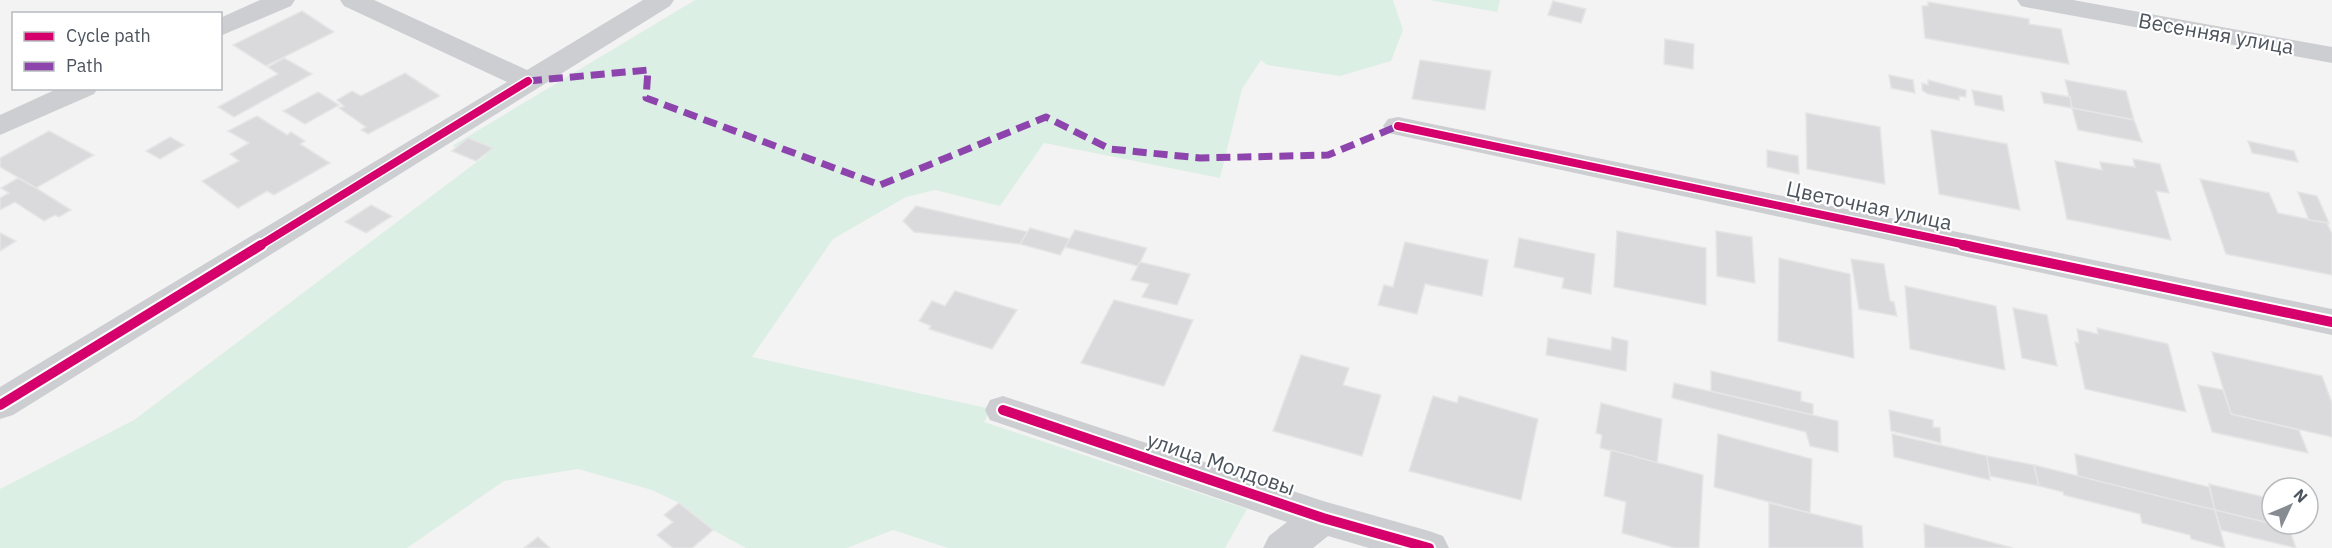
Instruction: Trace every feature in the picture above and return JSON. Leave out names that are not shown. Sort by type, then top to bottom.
[{"type":"street","points":[[222,27],[282,0]]},
{"type":"street","points":[[353,0],[528,81]]},
{"type":"street","points":[[0,405],[661,0]]},
{"type":"street","name":"Весенняя улица","points":[[2030,0],[2332,55]]},
{"type":"street","points":[[0,126],[80,90]]},
{"type":"street","name":"Цветочная улица","points":[[1398,126],[2332,322]]},
{"type":"street","name":"улица Молдовы","points":[[1003,410],[1323,518],[1429,548]]},
{"type":"street","points":[[1283,548],[1323,518]]},
{"type":"green space","points":[[695,0],[1393,0],[1403,30],[1391,61],[1340,76],[1267,65],[1261,60],[1242,89],[1220,178],[1044,143],[1000,206],[935,190],[906,197],[833,239],[752,357],[992,409],[984,422],[1247,509],[1225,548],[948,548],[893,530],[847,548],[746,548],[713,530],[679,503],[652,490],[578,469],[504,481],[407,548],[0,548],[0,489],[134,420],[486,155],[452,146]]},
{"type":"green space","points":[[1429,0],[1500,0],[1497,12]]},
{"type":"building","points":[[1553,1],[1586,9],[1581,23],[1548,15]]},
{"type":"building","points":[[1928,2],[2029,19],[2029,24],[2061,29],[2069,64],[1925,38],[1922,6],[1928,6]]},
{"type":"building","points":[[302,11],[334,32],[266,66],[233,45]]},
{"type":"building","points":[[1665,39],[1694,44],[1693,69],[1664,64]]},
{"type":"building","points":[[284,58],[312,74],[234,117],[218,107],[278,74],[268,67]]},
{"type":"building","points":[[1420,60],[1491,71],[1485,110],[1412,99]]},
{"type":"building","points":[[405,73],[440,96],[368,134],[361,130],[366,127],[339,108],[344,106],[337,100],[352,91],[361,96]]},
{"type":"building","points":[[1889,75],[1913,80],[1915,93],[1891,88]]},
{"type":"building","points":[[1928,80],[1966,90],[1966,97],[1959,96],[1959,100],[1928,94],[1922,90],[1922,83],[1928,85]]},
{"type":"building","points":[[2065,80],[2126,91],[2134,120],[2072,108]]},
{"type":"building","points":[[1972,90],[2002,96],[2004,111],[1975,105]]},
{"type":"building","points":[[318,92],[339,105],[305,124],[283,111]]},
{"type":"building","points":[[2041,92],[2070,97],[2072,108],[2044,103]]},
{"type":"building","points":[[2072,108],[2134,120],[2142,142],[2078,130]]},
{"type":"building","points":[[1806,113],[1880,127],[1885,184],[1807,169]]},
{"type":"building","points":[[257,116],[287,135],[291,132],[305,141],[300,144],[330,163],[274,195],[267,191],[238,208],[202,181],[239,161],[230,154],[249,143],[228,131]]},
{"type":"building","points":[[1931,130],[2007,144],[2020,210],[1939,194]]},
{"type":"building","points":[[49,131],[94,155],[36,188],[0,167],[0,158]]},
{"type":"building","points":[[170,137],[184,145],[160,159],[146,151]]},
{"type":"building","points":[[468,138],[493,148],[476,161],[452,151]]},
{"type":"building","points":[[2248,141],[2294,151],[2298,162],[2252,153]]},
{"type":"building","points":[[1767,150],[1798,156],[1799,174],[1767,167]]},
{"type":"building","points":[[2133,159],[2160,164],[2169,193],[2156,191],[2171,240],[2067,219],[2055,161],[2102,170],[2100,162],[2135,167]]},
{"type":"building","points":[[18,178],[71,210],[59,217],[55,215],[44,221],[15,202],[0,210],[0,198],[9,193],[1,188]]},
{"type":"building","points":[[2200,179],[2269,193],[2278,213],[2327,223],[2332,234],[2332,275],[2226,254]]},
{"type":"building","points":[[2298,192],[2317,196],[2329,223],[2309,220]]},
{"type":"building","points":[[371,205],[392,216],[366,233],[345,222]]},
{"type":"building","points":[[916,206],[1028,232],[1020,244],[914,232],[903,221]]},
{"type":"building","points":[[1030,228],[1070,239],[1060,255],[1020,244]]},
{"type":"building","points":[[1075,230],[1147,248],[1138,266],[1065,247]]},
{"type":"building","points":[[1617,231],[1706,248],[1706,305],[1614,287]]},
{"type":"building","points":[[1716,231],[1752,237],[1755,283],[1717,276]]},
{"type":"building","points":[[0,233],[16,241],[0,251]]},
{"type":"building","points":[[1519,238],[1595,254],[1591,294],[1562,288],[1564,278],[1514,267]]},
{"type":"building","points":[[1405,242],[1488,260],[1482,296],[1425,284],[1417,314],[1378,305],[1384,285],[1393,287]]},
{"type":"building","points":[[1779,258],[1850,274],[1854,358],[1778,341]]},
{"type":"building","points":[[1851,259],[1884,264],[1890,301],[1894,302],[1897,316],[1859,309]]},
{"type":"building","points":[[1140,262],[1190,274],[1177,305],[1142,297],[1149,284],[1131,280]]},
{"type":"building","points":[[1905,286],[1996,306],[2005,370],[1910,349]]},
{"type":"building","points":[[955,291],[1017,310],[992,349],[929,329],[931,326],[919,321],[932,301],[945,306]]},
{"type":"building","points":[[1114,300],[1193,320],[1164,386],[1081,363]]},
{"type":"building","points":[[2013,308],[2047,315],[2057,366],[2022,358]]},
{"type":"building","points":[[2097,328],[2168,344],[2186,412],[2085,389],[2075,342],[2079,343],[2077,329],[2098,334]]},
{"type":"building","points":[[1612,337],[1628,341],[1626,371],[1546,355],[1548,338],[1611,350]]},
{"type":"building","points":[[2212,352],[2322,376],[2332,403],[2332,437],[2231,414]]},
{"type":"building","points":[[1301,355],[1349,368],[1343,385],[1381,395],[1362,456],[1273,431]]},
{"type":"building","points":[[1711,371],[1801,392],[1801,401],[1813,404],[1813,415],[1711,391]]},
{"type":"building","points":[[1674,383],[1838,421],[1838,452],[1810,446],[1806,432],[1672,398]]},
{"type":"building","points":[[2198,385],[2223,390],[2231,414],[2299,430],[2308,453],[2212,432]]},
{"type":"building","points":[[1433,396],[1457,403],[1459,396],[1538,419],[1521,500],[1409,471]]},
{"type":"building","points":[[1601,403],[1662,419],[1657,463],[1600,448],[1602,435],[1596,433]]},
{"type":"building","points":[[1889,410],[1933,420],[1933,427],[1940,428],[1941,443],[1891,431]]},
{"type":"building","points":[[1718,434],[1812,459],[1810,513],[1714,487]]},
{"type":"building","points":[[1892,434],[1987,456],[1990,480],[1894,457]]},
{"type":"building","points":[[1611,450],[1703,475],[1699,548],[1675,548],[1622,533],[1626,502],[1604,496]]},
{"type":"building","points":[[2075,454],[2209,487],[2215,510],[2078,477]]},
{"type":"building","points":[[1987,456],[2034,465],[2039,486],[1990,476]]},
{"type":"building","points":[[2034,465],[2215,510],[2225,548],[2191,539],[2190,535],[2142,523],[2140,514],[2064,495],[2063,492],[2039,486]]},
{"type":"building","points":[[2209,484],[2260,496],[2260,521],[2215,510]]},
{"type":"building","points":[[679,503],[713,530],[692,548],[673,548],[657,535],[673,522],[664,515]]},
{"type":"building","points":[[1769,503],[1862,526],[1863,548],[1769,548]]},
{"type":"building","points":[[2215,510],[2260,521],[2260,536],[2292,536],[2296,548],[2221,530]]},
{"type":"building","points":[[1924,524],[2013,548],[1925,548]]},
{"type":"building","points":[[538,537],[550,548],[524,548]]},
{"type":"marked path","points":[[528,81],[648,70],[646,98],[880,185],[1046,117],[1110,149],[1200,158],[1328,155],[1398,126]]},
{"type":"cycle path","points":[[0,405],[528,81]]},
{"type":"cycle path","points":[[1398,126],[2332,322]]},
{"type":"cycle path","points":[[1003,410],[1323,518],[1429,548]]}]
